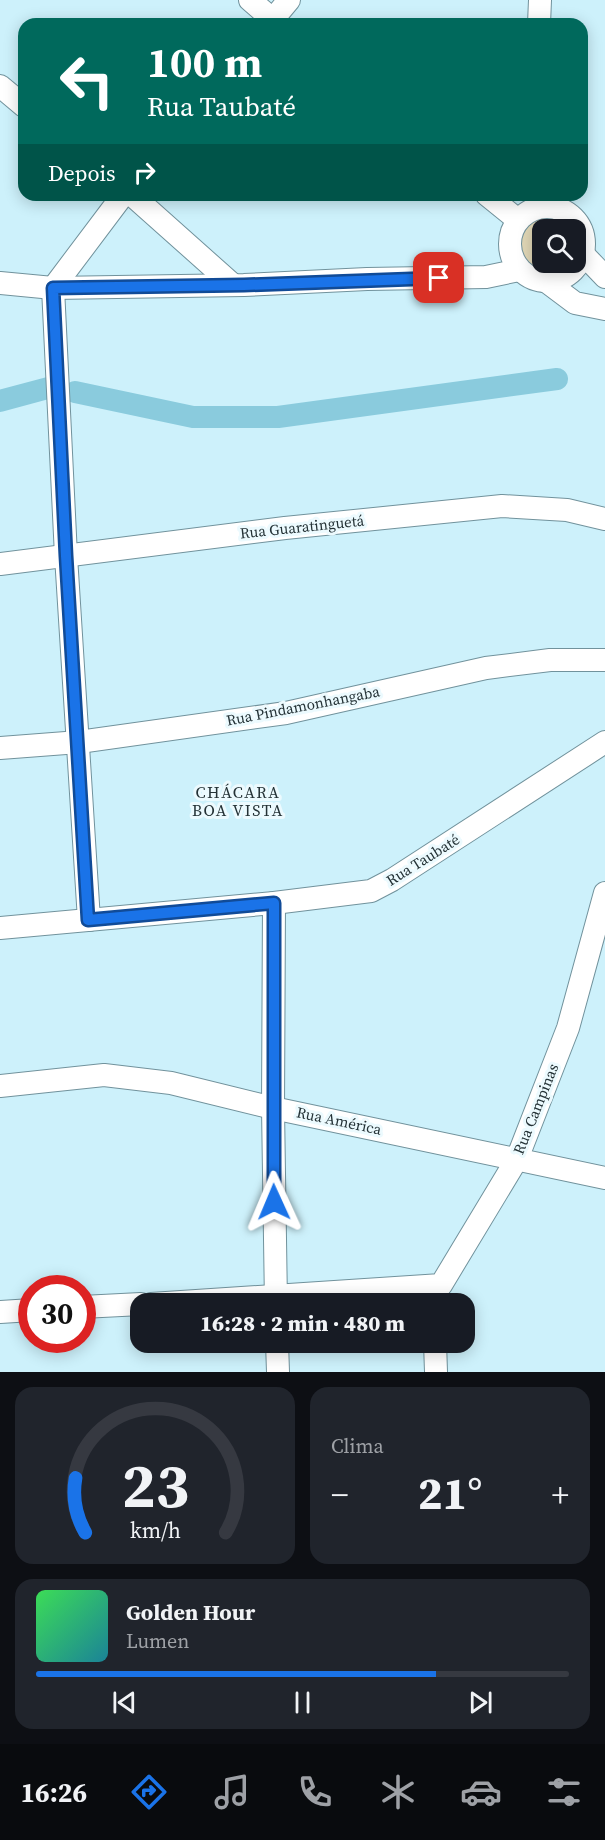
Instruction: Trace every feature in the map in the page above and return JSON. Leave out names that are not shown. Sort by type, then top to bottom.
[{"type":"street","points":[[250,0],[270,18]]},
{"type":"street","points":[[277,18],[289,0]]},
{"type":"street","points":[[539,18],[540,0]]},
{"type":"street","points":[[0,86],[18,101]]},
{"type":"street","points":[[88,920],[66,556],[53,288],[118,201]]},
{"type":"street","points":[[139,201],[233,285]]},
{"type":"street","points":[[505,201],[527,208],[555,207],[567,212],[575,219]]},
{"type":"street","points":[[527,208],[512,229],[510,240],[510,251],[519,270],[527,277],[547,282],[560,280],[571,273]]},
{"type":"street","points":[[586,257],[605,277]]},
{"type":"street","points":[[0,284],[53,288],[233,285],[486,277],[519,270]]},
{"type":"street","points":[[547,282],[575,303],[605,309]]},
{"type":"street","name":"Rua Guaratinguetá","points":[[0,564],[285,528],[502,506],[567,510],[605,519]]},
{"type":"street","name":"Rua Pindamonhangaba","points":[[0,748],[79,742],[286,713],[486,669],[550,660],[605,660]]},
{"type":"street","name":"Rua Taubaté","points":[[0,928],[274,903],[371,891],[392,880],[605,741]]},
{"type":"street","name":"Rua Campinas","points":[[433,1293],[441,1285],[517,1159],[568,1028],[605,893]]},
{"type":"street","points":[[274,903],[273,1107],[276,1293]]},
{"type":"street","name":"Rua América","points":[[0,1086],[104,1075],[171,1083],[605,1178]]},
{"type":"street","points":[[96,1306],[130,1305]]},
{"type":"street","points":[[0,1312],[18,1311]]},
{"type":"street","points":[[277,1353],[278,1372]]},
{"type":"street","points":[[435,1353],[436,1372]]},
{"type":"shaded area","points":[[549,212],[565,219],[532,219],[532,270],[520,258],[516,244],[519,230],[529,219]]},
{"type":"shaded area","points":[[537,273],[558,273],[557,274],[543,276]]},
{"type":"waterway","points":[[75,392],[193,417],[278,417],[557,379]]},
{"type":"waterway","points":[[0,401],[48,388]]},
{"type":"district","name":"CHÁCARA BOA VISTA","points":[[238,801]]},
{"type":"route","points":[[274,1202],[274,903],[88,920],[66,556],[53,288],[244,285],[439,278]]}]
